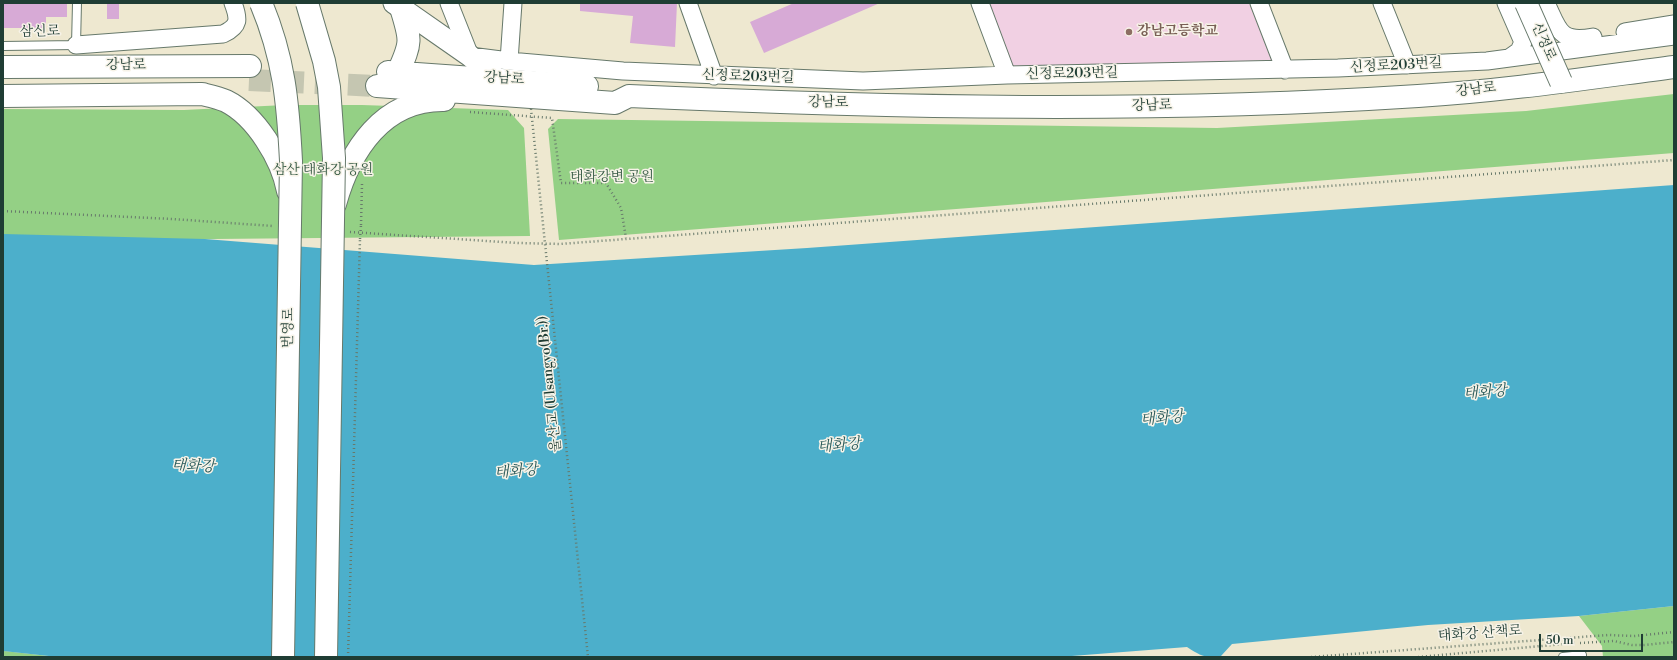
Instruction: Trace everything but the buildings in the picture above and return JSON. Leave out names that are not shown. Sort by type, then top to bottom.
[{"type":"main road","name":"번영로","points":[[261,3],[275,41],[287,91],[291,161],[283,657]]},
{"type":"main road","points":[[307,3],[322,54],[329,87],[334,158],[326,657]]},
{"type":"main road","name":"신정로","points":[[1526,3],[1561,82]]},
{"type":"main road","points":[[398,6],[410,39],[409,49],[398,72]]},
{"type":"main road","name":"강남로","points":[[3,67],[249,73],[3,85]]},
{"type":"main road","name":"강남로","points":[[629,96],[617,88],[504,70],[398,72],[376,79],[526,101],[615,103],[629,96],[864,104],[1113,107],[1200,106],[1421,96],[1561,82],[1674,67]]},
{"type":"main road","points":[[3,96],[202,94],[226,101],[242,112],[257,128],[282,166],[290,202]]},
{"type":"main road","points":[[334,204],[340,185],[348,169],[368,137],[379,123],[393,112],[412,104],[437,100],[498,104],[526,101]]},
{"type":"street","points":[[76,45],[223,34],[231,30],[236,24],[238,16],[233,3]]},
{"type":"street","points":[[449,3],[470,56]]},
{"type":"street","points":[[504,70],[513,3]]},
{"type":"street","points":[[688,3],[714,76]]},
{"type":"street","points":[[980,3],[1007,75]]},
{"type":"street","points":[[1259,3],[1285,70]]},
{"type":"street","points":[[1382,3],[1407,65]]},
{"type":"street","points":[[1506,3],[1523,42],[1519,51],[1509,58]]},
{"type":"street","points":[[1546,3],[1560,34],[1569,38],[1582,39],[1674,24]]},
{"type":"street","points":[[398,6],[470,56],[504,70],[526,101]]},
{"type":"street","name":"신정로203번길","points":[[504,70],[623,71],[714,76],[863,81],[1007,75],[1285,70],[1407,65],[1509,58],[1674,36]]},
{"type":"lane","points":[[76,45],[77,3]]},
{"type":"lane","name":"삼신로","points":[[3,46],[76,45]]},
{"type":"lane","points":[[1563,657],[1582,655],[1582,657]]},
{"type":"path","name":"울산교 (Ulsangyo(Br.))","points":[[526,101],[588,657]]},
{"type":"path","points":[[463,112],[552,118],[562,183],[606,183],[621,208],[626,238]]},
{"type":"path","points":[[343,231],[518,243],[560,244],[1674,160]]},
{"type":"path","points":[[348,657],[362,179]]},
{"type":"path","points":[[3,211],[172,219],[281,227]]},
{"type":"path","name":"태화강 산책로","points":[[1311,657],[1608,635],[1634,636],[1674,632]]},
{"type":"path","points":[[1418,657],[1604,641],[1614,641],[1632,645],[1674,642]]},
{"type":"shaded area","name":"강남고등학교","points":[[987,3],[1249,3],[1272,60],[1014,71]]},
{"type":"green space","name":"태화강변 공원","points":[[1674,94],[1674,153],[559,240],[548,129],[558,119],[1217,128],[1526,111]]},
{"type":"green space","name":"삼산 태화강 공원","points":[[285,105],[362,105],[508,110],[524,128],[530,236],[3,241],[3,109],[184,110]]},
{"type":"green space","points":[[1674,606],[1674,657],[1603,657],[1602,646],[1579,616]]},
{"type":"green space","points":[[4,651],[58,657],[3,657]]},
{"type":"water","name":"태화강","points":[[1674,185],[1674,606],[1579,616],[1428,625],[1232,644],[1221,656],[1210,657],[1199,654],[1187,647],[1059,657],[58,657],[3,651],[3,234],[205,239],[534,265],[807,248]]},
{"type":"tunnel","points":[[249,80],[377,86]]},
{"type":"place","name":"강남고등학교","points":[[1129,32]]}]
